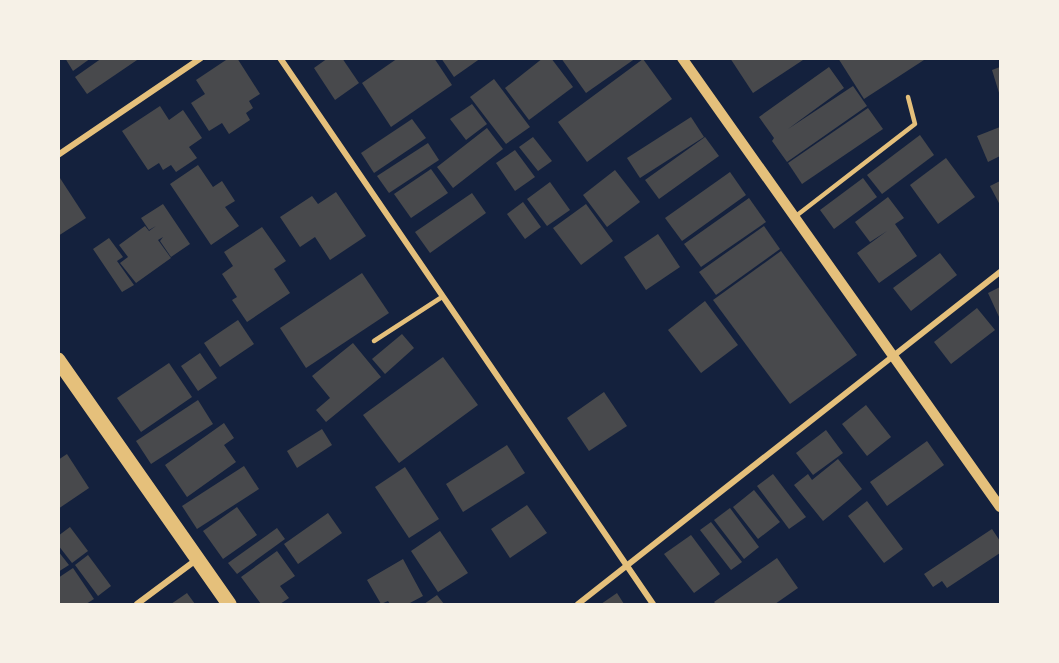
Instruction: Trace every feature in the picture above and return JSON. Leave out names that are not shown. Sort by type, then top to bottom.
[{"type":"main road","points":[[58,360],[229,604]]},
{"type":"street","points":[[58,155],[201,58]]},
{"type":"street","points":[[280,58],[626,568],[653,604]]},
{"type":"street","points":[[682,58],[1000,507]]},
{"type":"street","points":[[578,604],[1000,272]]},
{"type":"street","points":[[137,604],[197,559]]},
{"type":"lane","points":[[794,218],[915,124],[908,97]]},
{"type":"lane","points":[[374,341],[442,297]]},
{"type":"building","points":[[65,58],[91,58],[73,71]]},
{"type":"building","points":[[102,58],[140,58],[87,94],[75,77]]},
{"type":"building","points":[[229,58],[237,58],[260,94],[249,101],[253,108],[246,113],[250,120],[229,134],[222,123],[209,131],[191,103],[205,94],[196,80]]},
{"type":"building","points":[[328,58],[342,58],[359,83],[335,100],[314,68]]},
{"type":"building","points":[[398,58],[434,58],[452,85],[391,127],[362,83]]},
{"type":"building","points":[[441,58],[481,58],[454,77]]},
{"type":"building","points":[[543,58],[551,58],[573,87],[529,120],[505,88]]},
{"type":"building","points":[[561,58],[636,58],[586,93]]},
{"type":"building","points":[[730,58],[806,58],[753,93]]},
{"type":"building","points":[[838,58],[923,58],[924,60],[864,99]]},
{"type":"building","points":[[643,59],[672,99],[587,162],[558,122]]},
{"type":"building","points":[[829,67],[844,88],[788,129],[853,86],[867,106],[787,162],[759,117]]},
{"type":"building","points":[[1000,67],[1000,96],[992,70]]},
{"type":"building","points":[[494,79],[530,127],[506,144],[470,97]]},
{"type":"building","points":[[472,104],[487,124],[466,140],[450,119]]},
{"type":"building","points":[[160,106],[169,120],[183,110],[202,138],[189,147],[197,158],[176,172],[171,165],[163,170],[159,163],[148,170],[122,131]]},
{"type":"building","points":[[868,108],[883,129],[802,184],[788,163]]},
{"type":"building","points":[[691,117],[704,137],[640,178],[627,158]]},
{"type":"building","points":[[412,119],[426,138],[374,173],[361,153]]},
{"type":"building","points":[[1000,127],[1000,156],[988,162],[977,136]]},
{"type":"building","points":[[487,128],[503,149],[453,188],[437,167]]},
{"type":"building","points":[[920,135],[934,155],[882,194],[867,175]]},
{"type":"building","points":[[533,137],[552,161],[538,171],[519,147]]},
{"type":"building","points":[[705,137],[719,156],[659,199],[645,180]]},
{"type":"building","points":[[428,143],[439,160],[389,193],[377,176]]},
{"type":"building","points":[[515,150],[535,177],[515,191],[496,163]]},
{"type":"building","points":[[946,158],[975,197],[938,224],[910,185]]},
{"type":"building","points":[[198,165],[213,187],[222,181],[235,201],[225,207],[239,226],[211,245],[170,184]]},
{"type":"building","points":[[431,169],[448,193],[411,218],[394,194]]},
{"type":"building","points":[[615,170],[640,202],[607,227],[583,195]]},
{"type":"building","points":[[730,172],[746,195],[682,241],[665,218]]},
{"type":"building","points":[[58,175],[86,218],[58,236]]},
{"type":"building","points":[[863,178],[877,197],[834,229],[820,210]]},
{"type":"building","points":[[1000,181],[1000,205],[990,186]]},
{"type":"building","points":[[550,182],[570,210],[547,226],[527,199]]},
{"type":"building","points":[[336,192],[366,236],[330,260],[315,237],[300,247],[280,217],[312,196],[318,204]]},
{"type":"building","points":[[472,193],[486,213],[430,253],[415,232]]},
{"type":"building","points":[[888,197],[904,218],[895,224],[917,256],[879,283],[857,253],[887,231],[870,242],[855,222]]},
{"type":"building","points":[[749,198],[766,222],[701,267],[684,244]]},
{"type":"building","points":[[523,202],[541,227],[525,239],[507,214]]},
{"type":"building","points":[[163,204],[190,244],[171,257],[160,241],[163,237],[158,240],[171,258],[136,283],[120,263],[128,257],[119,245],[145,226],[149,231],[156,226],[149,230],[141,218]]},
{"type":"building","points":[[586,204],[613,241],[581,265],[553,228]]},
{"type":"building","points":[[764,226],[780,249],[716,295],[699,272]]},
{"type":"building","points":[[262,227],[286,261],[274,269],[290,293],[247,322],[232,300],[237,297],[222,274],[233,266],[224,252]]},
{"type":"building","points":[[658,234],[680,267],[646,290],[624,257]]},
{"type":"building","points":[[109,238],[123,257],[117,261],[134,285],[122,292],[93,249]]},
{"type":"building","points":[[781,251],[857,355],[790,404],[713,300]]},
{"type":"building","points":[[940,253],[957,275],[911,311],[893,288]]},
{"type":"building","points":[[362,273],[389,313],[306,368],[280,328]]},
{"type":"building","points":[[1000,287],[1000,319],[988,293]]},
{"type":"building","points":[[705,301],[738,345],[701,373],[668,330]]},
{"type":"building","points":[[977,308],[995,330],[951,364],[934,342]]},
{"type":"building","points":[[238,320],[254,344],[220,367],[204,343]]},
{"type":"building","points":[[402,334],[414,348],[385,374],[372,359]]},
{"type":"building","points":[[353,343],[381,377],[326,422],[316,410],[330,398],[312,376]]},
{"type":"building","points":[[200,353],[217,378],[198,391],[181,366]]},
{"type":"building","points":[[443,357],[478,405],[399,463],[363,415]]},
{"type":"building","points":[[169,363],[192,397],[141,432],[117,398]]},
{"type":"building","points":[[604,392],[627,426],[589,451],[567,418]]},
{"type":"building","points":[[198,400],[213,424],[151,464],[136,441]]},
{"type":"building","points":[[866,405],[891,437],[867,456],[842,424]]},
{"type":"building","points":[[224,423],[234,438],[224,445],[236,462],[187,497],[165,465]]},
{"type":"building","points":[[322,429],[332,445],[297,468],[287,451]]},
{"type":"building","points":[[826,430],[843,453],[813,475],[796,453]]},
{"type":"building","points":[[927,441],[944,465],[887,506],[870,482]]},
{"type":"building","points":[[507,445],[525,473],[463,512],[446,484]]},
{"type":"building","points":[[67,454],[89,488],[58,509],[58,460]]},
{"type":"building","points":[[838,459],[862,489],[823,521],[794,485],[808,474],[812,480]]},
{"type":"building","points":[[244,466],[259,489],[197,529],[182,506]]},
{"type":"building","points":[[405,467],[439,519],[409,538],[375,487]]},
{"type":"building","points":[[773,474],[806,517],[789,529],[757,486]]},
{"type":"building","points":[[754,490],[780,522],[758,539],[733,507]]},
{"type":"building","points":[[867,501],[903,549],[884,563],[848,516]]},
{"type":"building","points":[[527,505],[547,533],[510,558],[491,529]]},
{"type":"building","points":[[237,507],[257,535],[223,559],[203,531]]},
{"type":"building","points":[[730,508],[759,547],[744,559],[714,520]]},
{"type":"building","points":[[328,513],[342,533],[298,564],[284,544]]},
{"type":"building","points":[[711,522],[742,562],[731,570],[700,530]]},
{"type":"building","points":[[70,527],[88,551],[72,563],[58,545],[58,536]]},
{"type":"building","points":[[277,528],[285,539],[237,574],[228,563]]},
{"type":"building","points":[[992,529],[1000,541],[1000,553],[947,588],[942,581],[933,587],[924,574]]},
{"type":"building","points":[[440,531],[468,573],[438,592],[411,551]]},
{"type":"building","points":[[691,535],[720,574],[694,593],[664,554]]},
{"type":"building","points":[[58,551],[69,565],[58,572]]},
{"type":"building","points":[[277,551],[295,576],[280,586],[289,598],[280,604],[261,604],[241,577]]},
{"type":"building","points":[[88,555],[111,586],[98,596],[75,565]]},
{"type":"building","points":[[777,558],[798,588],[775,604],[716,604],[714,602]]},
{"type":"building","points":[[403,559],[423,596],[408,604],[390,604],[388,601],[381,604],[367,580]]},
{"type":"building","points":[[73,568],[94,599],[86,604],[58,604],[58,578]]},
{"type":"building","points":[[187,593],[195,604],[171,604]]},
{"type":"building","points":[[617,593],[624,604],[601,604]]},
{"type":"building","points":[[437,595],[444,604],[424,604]]}]
